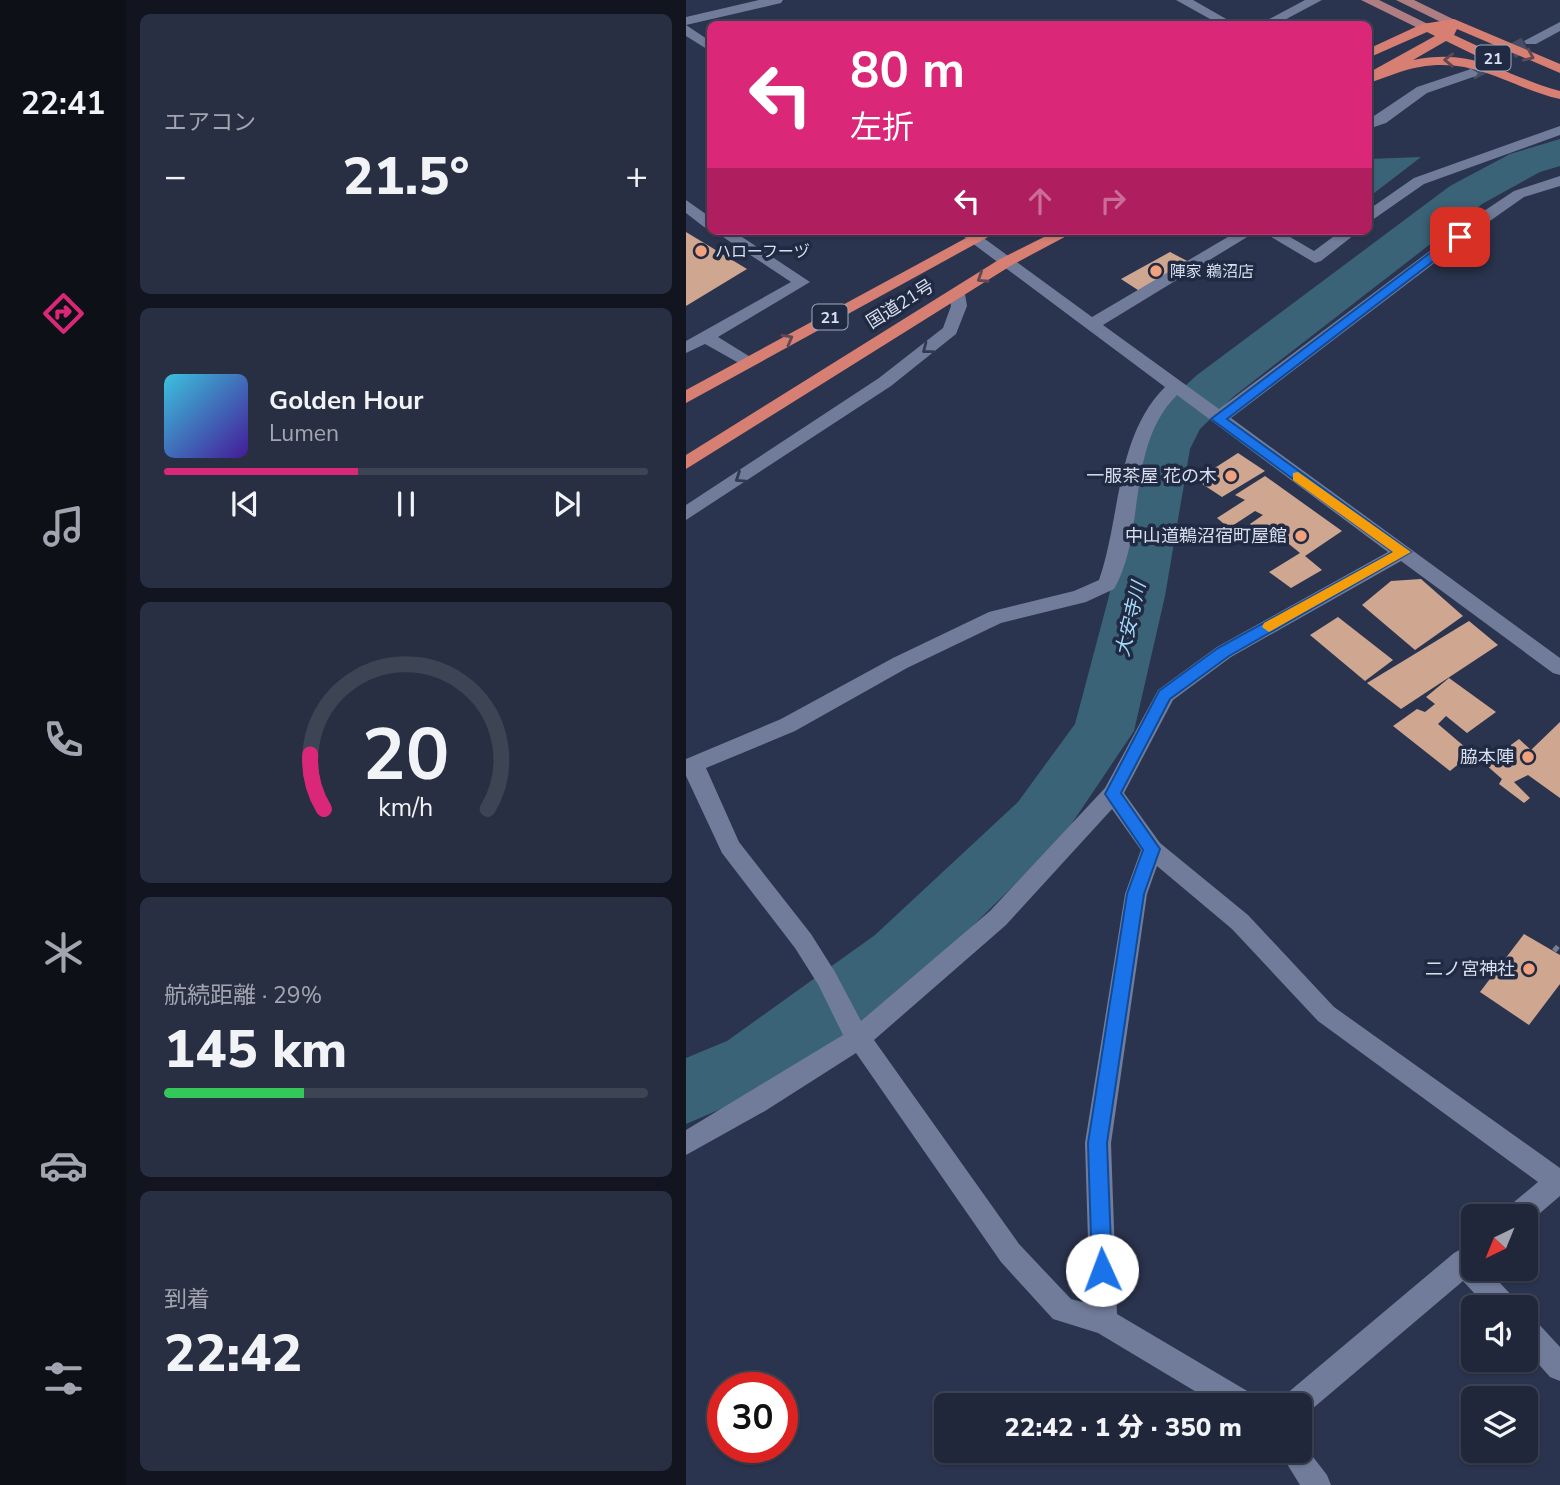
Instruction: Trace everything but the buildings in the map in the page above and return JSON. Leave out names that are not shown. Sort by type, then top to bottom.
[{"type":"highway","points":[[1372,52],[1427,27],[1454,23]]},
{"type":"highway","points":[[1372,77],[1446,36],[1454,23]]},
{"type":"highway","name":"21","points":[[1454,23],[1560,69]]},
{"type":"highway","name":"21","points":[[1427,27],[1560,88]]},
{"type":"highway","points":[[1384,71],[1432,60],[1458,60],[1478,64],[1560,95]]},
{"type":"highway","name":"国道21号","points":[[686,397],[969,235]]},
{"type":"highway","name":"国道21号","points":[[686,463],[1006,262],[1060,235]]},
{"type":"main road","points":[[1368,0],[1427,27]]},
{"type":"main road","points":[[1404,0],[1454,23]]},
{"type":"street","points":[[686,21],[776,0]]},
{"type":"street","points":[[1183,0],[1222,21]]},
{"type":"street","points":[[1273,21],[1315,0]]},
{"type":"street","points":[[1531,41],[1560,26]]},
{"type":"street","points":[[686,29],[707,45]]},
{"type":"street","points":[[1372,124],[1381,121],[1422,90],[1471,73]]},
{"type":"street","points":[[1372,215],[1419,181],[1560,130]]},
{"type":"street","points":[[1214,416],[1519,194],[1560,180]]},
{"type":"street","points":[[686,205],[707,222]]},
{"type":"street","points":[[686,348],[802,282],[728,235]]},
{"type":"street","points":[[969,235],[1560,668]]},
{"type":"street","points":[[1092,324],[1242,235]]},
{"type":"street","points":[[1276,235],[1315,258],[1346,235]]},
{"type":"street","points":[[686,514],[885,382],[950,330],[960,306],[957,294]]},
{"type":"street","points":[[706,337],[746,362]]},
{"type":"street","points":[[1178,390],[1163,396],[1155,407],[1137,452],[1117,561],[1107,584],[1079,597],[996,617],[900,663],[788,725],[690,766],[730,847],[803,941],[827,979],[854,1031],[1010,1253],[1063,1310],[1104,1321],[1224,1393]]},
{"type":"street","points":[[686,1143],[757,1103],[998,918],[1113,794],[1165,695],[1224,652],[1403,552]]},
{"type":"street","points":[[1113,794],[1152,849],[1240,922],[1326,1014],[1559,1181],[1531,1204]]},
{"type":"street","points":[[1104,1321],[1098,1143],[1136,894],[1152,849]]},
{"type":"street","points":[[1309,1393],[1461,1264]]},
{"type":"street","points":[[1485,1281],[1496,1295]]},
{"type":"street","points":[[1538,1343],[1560,1367]]},
{"type":"street","points":[[1301,1463],[1317,1485]]},
{"type":"path","points":[[1554,951],[1560,944]]},
{"type":"water","points":[[1421,157],[1372,195],[1372,159]]},
{"type":"waterway","name":"大安寺川","points":[[686,1092],[752,1063],[899,955],[1040,820],[1104,731],[1137,596],[1164,449],[1178,421],[1215,386],[1466,195],[1525,163],[1560,152]]},
{"type":"tunnel","points":[[1471,73],[1531,41]]},
{"type":"slow traffic","points":[[1269,627],[1403,552],[1298,477]]},
{"type":"place","name":"ハローフーヅ","points":[[701,251]]},
{"type":"place","name":"陣家 鵜沼店","points":[[1156,271]]},
{"type":"place","name":"一服茶屋 花の木","points":[[1231,476]]},
{"type":"place","name":"中山道鵜沼宿町屋館","points":[[1301,536]]},
{"type":"place","name":"脇本陣","points":[[1528,757]]},
{"type":"place","name":"二ノ宮神社","points":[[1529,969]]},
{"type":"route","points":[[1102,1270],[1098,1143],[1136,894],[1152,849],[1113,794],[1165,695],[1224,652],[1403,552],[1218,419],[1460,237]]}]
